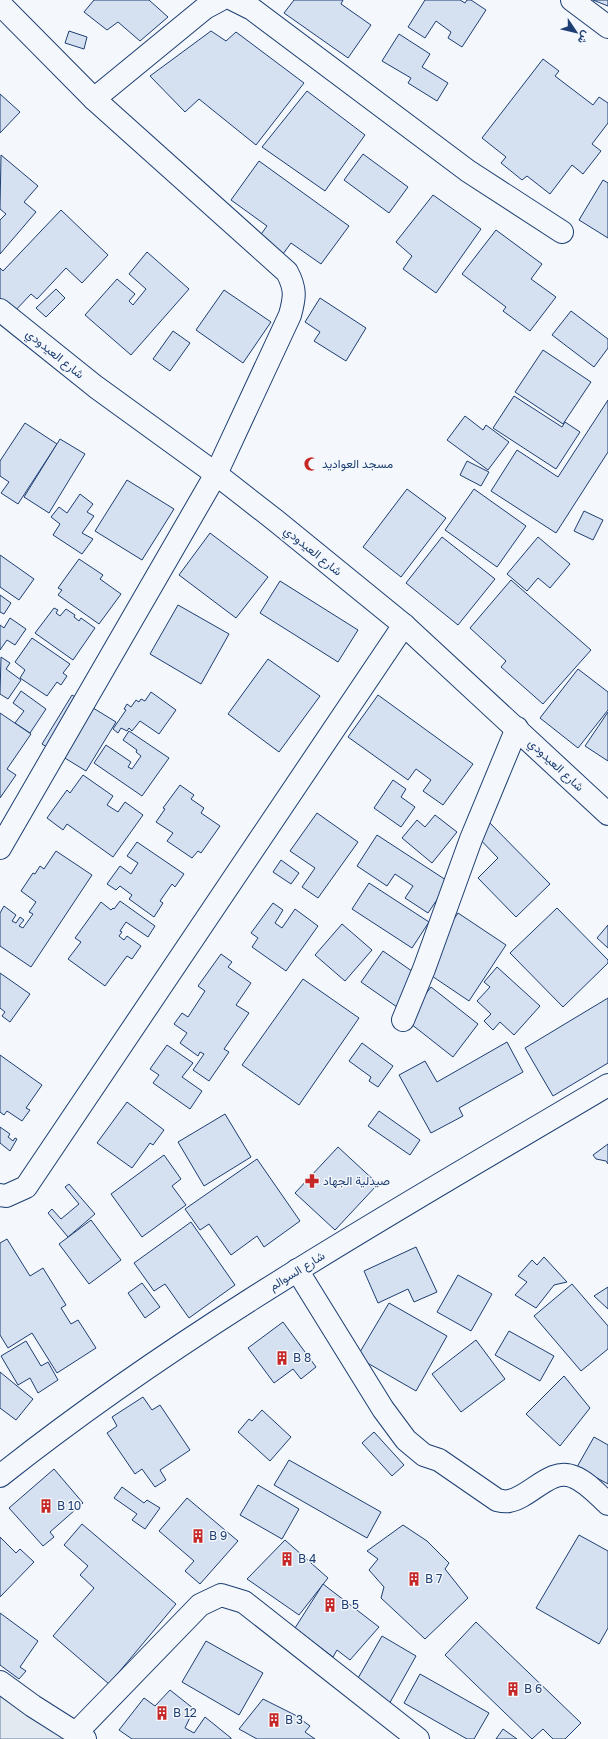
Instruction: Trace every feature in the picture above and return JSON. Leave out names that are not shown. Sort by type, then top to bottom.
[{"type":"street","points":[[94,99],[205,8],[220,0]]},
{"type":"street","points":[[234,0],[252,9],[468,171],[562,232]]},
{"type":"street","points":[[572,0],[608,27]]},
{"type":"street","points":[[0,4],[94,99],[287,272],[294,285],[294,299],[290,315],[216,474],[0,848]]},
{"type":"street","name":"شارع العيدودي","points":[[0,310],[96,387],[216,474],[404,625],[517,728],[608,814]]},
{"type":"street","points":[[0,1195],[6,1196],[26,1187],[404,625]]},
{"type":"street","points":[[403,1020],[424,969],[471,839],[517,728]]},
{"type":"street","name":"شارع السوالم","points":[[0,1476],[58,1430],[170,1352],[297,1270],[608,1085]]},
{"type":"street","points":[[297,1270],[383,1409],[406,1440],[424,1455],[439,1460],[497,1500],[507,1502],[519,1498],[559,1474],[573,1476],[588,1486],[608,1504]]},
{"type":"street","points":[[0,1682],[33,1706],[80,1736],[200,1605],[221,1595],[244,1602],[418,1739]]},
{"type":"shaded area","points":[[0,1693],[65,1739],[0,1739]]},
{"type":"building","points":[[94,0],[149,0],[168,17],[140,41],[118,22],[107,30],[84,12]]},
{"type":"building","points":[[294,0],[343,0],[341,4],[371,25],[348,58],[284,13]]},
{"type":"building","points":[[425,0],[460,0],[465,3],[467,0],[471,0],[486,10],[462,47],[448,38],[451,32],[436,21],[425,38],[408,27]]},
{"type":"building","points":[[593,0],[608,0],[608,6]]},
{"type":"building","points":[[69,31],[87,37],[84,49],[65,43]]},
{"type":"building","points":[[211,31],[226,41],[236,32],[304,83],[256,145],[199,99],[185,112],[150,76]]},
{"type":"building","points":[[399,34],[430,54],[422,67],[448,83],[437,101],[408,83],[411,78],[382,61]]},
{"type":"building","points":[[543,59],[559,71],[555,76],[593,105],[599,97],[608,103],[608,123],[592,144],[601,151],[583,174],[572,165],[550,194],[527,176],[522,180],[501,163],[506,157],[482,138]]},
{"type":"building","points":[[307,91],[365,135],[325,191],[262,147]]},
{"type":"building","points":[[0,94],[20,112],[0,133]]},
{"type":"building","points":[[363,154],[408,187],[389,213],[344,180]]},
{"type":"building","points":[[1,155],[38,186],[24,202],[36,212],[0,254],[0,220],[6,214],[0,209]]},
{"type":"building","points":[[259,161],[349,226],[321,264],[291,243],[283,254],[259,237],[267,226],[231,200]]},
{"type":"building","points":[[603,180],[608,183],[608,238],[579,220]]},
{"type":"building","points":[[433,195],[481,229],[436,293],[403,269],[412,256],[396,242]]},
{"type":"building","points":[[61,210],[108,255],[82,283],[66,268],[37,299],[31,294],[12,314],[0,302],[0,268],[3,271]]},
{"type":"building","points":[[496,230],[542,264],[531,279],[556,297],[530,331],[503,311],[506,307],[462,274]]},
{"type":"building","points":[[147,252],[189,289],[131,355],[85,315],[117,279],[135,294],[129,301],[133,305],[146,289],[129,274]]},
{"type":"building","points":[[56,289],[65,298],[46,317],[36,308]]},
{"type":"building","points":[[224,290],[271,322],[243,363],[196,330]]},
{"type":"building","points":[[320,298],[366,328],[346,361],[314,341],[320,332],[305,322]]},
{"type":"building","points":[[571,311],[608,339],[608,348],[594,367],[552,335]]},
{"type":"building","points":[[173,331],[190,343],[170,371],[153,359]]},
{"type":"building","points":[[543,350],[591,382],[563,424],[515,392]]},
{"type":"building","points":[[514,396],[562,427],[565,422],[580,432],[556,469],[493,428]]},
{"type":"building","points":[[608,400],[608,452],[556,533],[491,491],[517,450],[558,477]]},
{"type":"building","points":[[465,416],[483,430],[486,425],[509,442],[488,470],[447,440]]},
{"type":"building","points":[[25,423],[57,444],[18,504],[1,493],[9,482],[0,476],[0,461]]},
{"type":"building","points":[[60,439],[85,454],[49,513],[24,497]]},
{"type":"building","points":[[467,461],[489,472],[481,486],[460,475]]},
{"type":"building","points":[[127,480],[174,509],[142,560],[95,531]]},
{"type":"building","points":[[407,489],[446,518],[401,577],[363,547]]},
{"type":"building","points":[[474,489],[526,526],[497,567],[445,530]]},
{"type":"building","points":[[80,494],[93,504],[87,512],[94,516],[82,533],[93,539],[82,554],[53,535],[60,524],[51,517],[59,507],[67,513]]},
{"type":"building","points":[[584,511],[603,520],[593,540],[574,531]]},
{"type":"building","points":[[210,533],[268,577],[236,618],[179,575]]},
{"type":"building","points":[[442,537],[495,579],[458,625],[406,583]]},
{"type":"building","points":[[538,537],[570,564],[550,588],[538,578],[527,591],[507,574]]},
{"type":"building","points":[[0,555],[34,579],[19,600],[0,587]]},
{"type":"building","points":[[79,559],[103,575],[100,579],[121,594],[99,624],[58,595],[62,590],[58,588]]},
{"type":"building","points":[[511,580],[591,650],[543,704],[501,667],[506,661],[470,628]]},
{"type":"building","points":[[280,581],[358,630],[338,662],[260,613]]},
{"type":"building","points":[[0,595],[11,603],[4,614],[0,612]]},
{"type":"building","points":[[178,605],[229,634],[201,684],[150,654]]},
{"type":"building","points":[[54,608],[58,610],[56,613],[60,616],[66,609],[75,615],[74,617],[79,621],[81,618],[95,628],[73,660],[35,633]]},
{"type":"building","points":[[10,618],[26,629],[15,645],[7,640],[0,650],[0,625],[4,628]]},
{"type":"building","points":[[32,638],[70,664],[63,673],[67,676],[61,685],[57,682],[47,696],[20,678],[25,670],[15,662]]},
{"type":"building","points":[[1,657],[10,663],[6,669],[21,680],[8,699],[0,694]]},
{"type":"building","points":[[268,659],[320,696],[279,752],[228,714]]},
{"type":"building","points":[[578,669],[608,692],[608,710],[578,748],[540,718]]},
{"type":"building","points":[[21,691],[46,709],[30,733],[15,723],[24,711],[13,703]]},
{"type":"building","points":[[151,692],[176,710],[159,734],[140,721],[132,731],[129,728],[127,731],[121,728],[118,733],[113,729],[126,710],[124,709],[127,704],[131,707],[136,700],[139,702],[141,699],[145,701]]},
{"type":"building","points":[[72,695],[116,722],[86,771],[42,744]]},
{"type":"building","points":[[378,695],[473,764],[443,805],[423,791],[431,780],[416,769],[408,780],[348,737]]},
{"type":"building","points":[[608,712],[608,761],[585,746]]},
{"type":"building","points":[[0,713],[31,734],[7,769],[16,775],[0,798]]},
{"type":"building","points":[[129,731],[169,758],[142,796],[94,763],[106,745],[131,762],[128,767],[132,769],[141,756],[136,752],[137,750],[123,740]]},
{"type":"building","points":[[83,775],[113,796],[107,805],[118,812],[125,802],[143,815],[113,857],[67,824],[63,830],[47,818],[67,790],[70,793]]},
{"type":"building","points":[[393,780],[406,789],[401,797],[415,807],[401,827],[374,808]]},
{"type":"building","points":[[180,785],[194,795],[191,799],[204,808],[201,813],[220,826],[201,853],[198,851],[192,858],[167,841],[173,833],[156,822],[165,809],[163,808]]},
{"type":"building","points":[[317,813],[358,842],[318,898],[302,887],[315,868],[290,851]]},
{"type":"building","points":[[435,815],[457,832],[432,863],[402,838],[417,820],[425,827]]},
{"type":"building","points":[[486,819],[550,884],[516,917],[478,878],[498,858],[473,832]]},
{"type":"building","points":[[377,835],[449,882],[428,913],[405,898],[413,886],[395,874],[387,886],[357,866]]},
{"type":"building","points":[[137,842],[184,874],[175,887],[172,884],[160,901],[163,903],[154,917],[129,899],[132,895],[120,886],[116,890],[107,884],[120,866],[131,874],[138,863],[127,856]]},
{"type":"building","points":[[56,851],[92,875],[31,967],[0,946],[0,913],[4,906],[16,915],[12,921],[16,923],[20,917],[24,920],[19,926],[23,928],[33,914],[29,912],[36,902],[21,891],[33,873],[35,874],[40,866],[44,869]]},
{"type":"building","points":[[281,860],[299,873],[291,884],[273,872]]},
{"type":"building","points":[[369,883],[429,922],[412,948],[352,909]]},
{"type":"building","points":[[120,901],[155,926],[148,937],[126,922],[120,931],[122,932],[119,936],[124,940],[127,936],[141,946],[132,959],[127,956],[105,986],[68,959],[81,942],[75,938],[101,902],[111,910],[113,908],[114,909]]},
{"type":"building","points":[[273,903],[283,910],[275,923],[282,928],[295,909],[318,926],[286,971],[252,947],[258,938],[251,933]]},
{"type":"building","points":[[557,908],[608,960],[608,963],[563,1007],[510,953]]},
{"type":"building","points":[[458,913],[506,945],[469,1001],[420,968]]},
{"type":"building","points":[[342,924],[372,950],[345,981],[315,955]]},
{"type":"building","points":[[608,925],[608,948],[597,938]]},
{"type":"building","points":[[383,951],[419,976],[397,1007],[361,982]]},
{"type":"building","points":[[221,954],[232,962],[228,967],[251,983],[236,1005],[249,1013],[224,1049],[229,1052],[209,1081],[193,1070],[204,1054],[200,1052],[198,1056],[180,1043],[187,1033],[174,1024],[182,1013],[188,1017],[205,991],[198,986]]},
{"type":"building","points":[[497,967],[540,1006],[514,1035],[500,1022],[493,1030],[484,1021],[491,1014],[477,1001],[490,987],[484,982]]},
{"type":"building","points":[[0,973],[30,994],[10,1022],[2,1016],[5,1012],[0,1008]]},
{"type":"building","points":[[303,979],[359,1018],[299,1105],[242,1065]]},
{"type":"building","points":[[431,987],[478,1024],[453,1057],[406,1020]]},
{"type":"building","points":[[608,998],[608,1063],[553,1096],[525,1048]]},
{"type":"building","points":[[507,1042],[523,1072],[459,1108],[463,1116],[431,1133],[399,1075],[425,1061],[437,1082]]},
{"type":"building","points":[[362,1043],[393,1066],[378,1087],[369,1081],[371,1077],[349,1061]]},
{"type":"building","points":[[167,1045],[193,1063],[182,1077],[202,1091],[190,1109],[153,1083],[159,1075],[150,1069]]},
{"type":"building","points":[[0,1055],[42,1085],[26,1108],[30,1110],[22,1121],[7,1111],[4,1115],[0,1112]]},
{"type":"building","points":[[127,1102],[164,1130],[153,1145],[150,1143],[132,1168],[97,1143]]},
{"type":"building","points":[[379,1111],[420,1140],[410,1155],[368,1126]]},
{"type":"building","points":[[225,1114],[251,1157],[204,1186],[178,1142]]},
{"type":"building","points":[[0,1127],[10,1134],[8,1137],[13,1141],[15,1138],[17,1139],[10,1151],[0,1143]]},
{"type":"building","points":[[608,1144],[608,1164],[606,1161],[596,1159],[593,1155]]},
{"type":"building","points":[[338,1147],[378,1184],[335,1230],[295,1193]]},
{"type":"building","points":[[164,1155],[181,1179],[172,1186],[186,1205],[142,1237],[111,1194]]},
{"type":"building","points":[[257,1159],[300,1221],[264,1247],[257,1236],[231,1255],[209,1224],[200,1230],[185,1209]]},
{"type":"building","points":[[69,1184],[95,1214],[68,1237],[48,1213],[52,1209],[61,1219],[79,1204],[65,1187]]},
{"type":"building","points":[[91,1220],[121,1260],[89,1284],[59,1244]]},
{"type":"building","points":[[191,1222],[235,1285],[189,1318],[165,1284],[154,1291],[134,1263]]},
{"type":"building","points":[[7,1239],[30,1276],[43,1268],[66,1305],[61,1308],[71,1324],[78,1320],[96,1348],[57,1373],[32,1333],[8,1348],[0,1335],[0,1243]]},
{"type":"building","points":[[416,1247],[437,1292],[414,1302],[408,1289],[378,1303],[364,1271]]},
{"type":"building","points":[[544,1257],[567,1282],[554,1285],[536,1308],[515,1295],[527,1282],[518,1276],[532,1260],[537,1265]]},
{"type":"building","points":[[458,1275],[492,1294],[471,1331],[437,1312]]},
{"type":"building","points":[[142,1283],[160,1307],[145,1318],[128,1293]]},
{"type":"building","points":[[572,1284],[608,1326],[608,1349],[581,1371],[534,1316]]},
{"type":"building","points":[[608,1287],[608,1309],[594,1296]]},
{"type":"building","points":[[389,1303],[447,1336],[416,1391],[357,1357]]},
{"type":"building","name":"B 8","points":[[283,1322],[316,1367],[301,1379],[293,1369],[274,1383],[248,1348]]},
{"type":"building","points":[[509,1331],[554,1356],[540,1381],[495,1355]]},
{"type":"building","points":[[476,1340],[505,1379],[461,1412],[432,1374]]},
{"type":"building","points":[[26,1341],[41,1366],[48,1362],[58,1380],[38,1393],[30,1378],[18,1385],[1,1356]]},
{"type":"building","points":[[0,1372],[33,1399],[16,1420],[0,1408]]},
{"type":"building","points":[[564,1376],[590,1408],[560,1446],[526,1414]]},
{"type":"building","points":[[143,1397],[152,1410],[160,1405],[190,1450],[160,1470],[166,1480],[155,1487],[142,1469],[135,1474],[107,1433],[117,1426],[112,1417]]},
{"type":"building","points":[[262,1410],[291,1437],[270,1461],[238,1432],[249,1419],[252,1421]]},
{"type":"building","points":[[374,1432],[404,1465],[392,1476],[362,1443]]},
{"type":"building","points":[[594,1437],[608,1445],[608,1484],[577,1467]]},
{"type":"building","points":[[289,1460],[381,1512],[367,1538],[274,1485]]},
{"type":"building","name":"B 10","points":[[54,1469],[83,1503],[50,1532],[54,1537],[43,1546],[9,1508]]},
{"type":"building","points":[[258,1485],[299,1509],[282,1539],[240,1515]]},
{"type":"building","points":[[122,1487],[144,1503],[147,1500],[160,1508],[145,1529],[132,1520],[137,1514],[114,1498]]},
{"type":"building","name":"B 9","points":[[187,1498],[238,1541],[200,1584],[185,1571],[194,1561],[159,1531]]},
{"type":"building","points":[[82,1524],[176,1604],[109,1684],[53,1636],[94,1588],[80,1575],[88,1566],[64,1545]]},
{"type":"building","name":"B 7","points":[[403,1525],[427,1541],[449,1563],[445,1569],[468,1598],[425,1639],[381,1598],[384,1587],[369,1570],[378,1559],[367,1551]]},
{"type":"building","points":[[579,1535],[608,1551],[608,1628],[599,1644],[536,1608]]},
{"type":"building","points":[[0,1537],[16,1553],[20,1549],[34,1562],[0,1597]]},
{"type":"building","name":"B 4","points":[[285,1540],[328,1578],[299,1615],[247,1579]]},
{"type":"building","name":"B 5","points":[[323,1584],[379,1627],[350,1660],[337,1650],[333,1657],[295,1628]]},
{"type":"building","points":[[0,1613],[38,1641],[20,1667],[26,1671],[19,1679],[0,1665]]},
{"type":"building","name":"B 6","points":[[476,1622],[581,1723],[565,1739],[553,1739],[543,1729],[532,1739],[445,1655]]},
{"type":"building","points":[[382,1636],[416,1656],[388,1706],[353,1687]]},
{"type":"building","points":[[206,1641],[263,1673],[239,1715],[182,1682]]},
{"type":"building","points":[[420,1674],[489,1713],[474,1739],[467,1739],[404,1703]]},
{"type":"building","name":"B 12","points":[[170,1690],[194,1709],[185,1728],[194,1733],[205,1717],[231,1739],[132,1739],[119,1730],[144,1698],[155,1706]]},
{"type":"building","name":"B 3","points":[[263,1699],[295,1715],[310,1726],[305,1732],[315,1739],[257,1739],[239,1729]]},
{"type":"building","points":[[503,1729],[517,1739],[496,1739]]},
{"type":"place","name":"مسجد العواديد","points":[[311,464]]},
{"type":"place","name":"صيدلية الجهاد","points":[[312,1181]]},
{"type":"place","name":"B 8","points":[[282,1358]]},
{"type":"place","name":"B 10","points":[[46,1506]]},
{"type":"place","name":"B 9","points":[[198,1536]]},
{"type":"place","name":"B 4","points":[[287,1559]]},
{"type":"place","name":"B 7","points":[[414,1579]]},
{"type":"place","name":"B 5","points":[[330,1605]]},
{"type":"place","name":"B 6","points":[[513,1689]]},
{"type":"place","name":"B 12","points":[[162,1713]]},
{"type":"place","name":"B 3","points":[[274,1720]]}]
